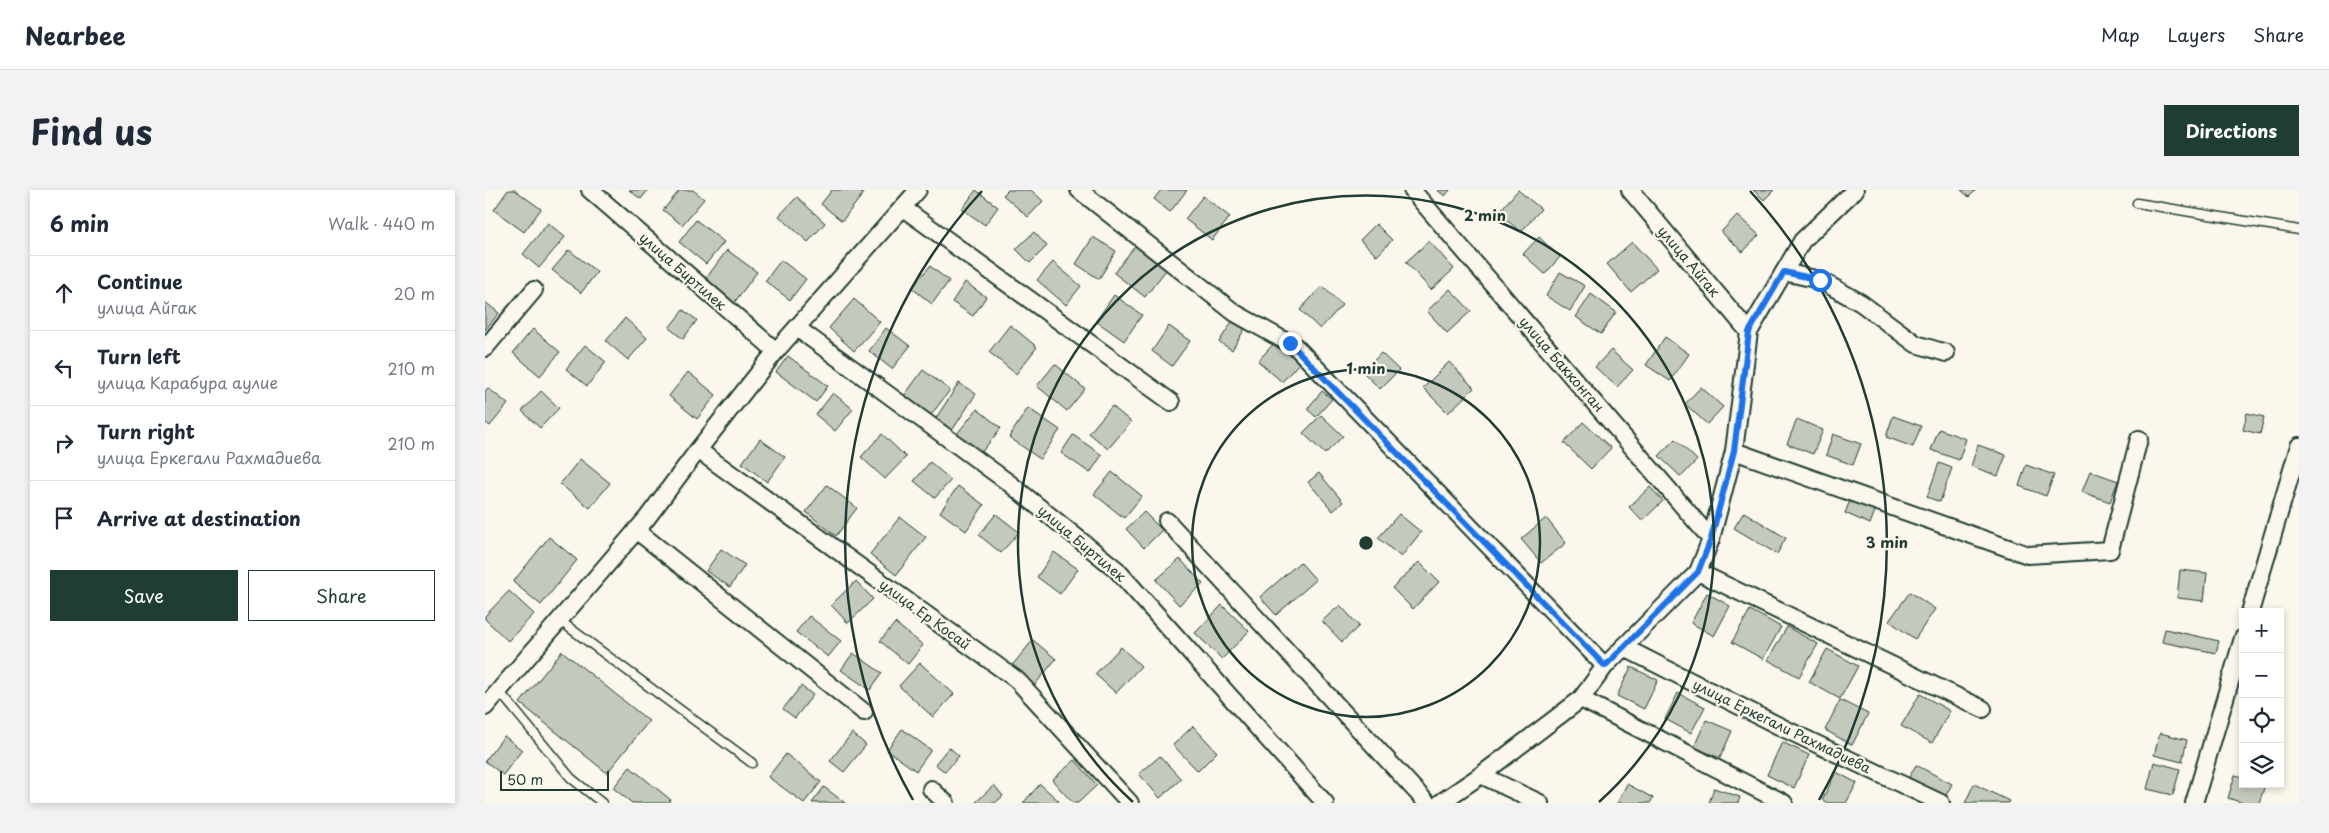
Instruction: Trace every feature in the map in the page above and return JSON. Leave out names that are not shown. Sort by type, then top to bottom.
[{"type":"street","name":"улица Биртилек","points":[[590,190],[776,351]]},
{"type":"street","points":[[485,707],[647,518],[776,351],[918,190]]},
{"type":"street","points":[[1079,190],[1235,313],[1296,347],[1605,666]]},
{"type":"street","name":"улица Бакконган","points":[[1412,190],[1711,539]]},
{"type":"street","name":"улица Айгак","points":[[1630,190],[1749,332]]},
{"type":"street","points":[[1440,803],[1481,775],[1581,699],[1605,666],[1698,572],[1711,539],[1734,451],[1749,332],[1802,241],[1855,190]]},
{"type":"street","points":[[903,208],[1171,402]]},
{"type":"street","points":[[1784,272],[1820,280],[1861,303],[1916,344],[1946,353]]},
{"type":"street","points":[[485,348],[534,290]]},
{"type":"street","name":"улица Биртилек","points":[[797,328],[1009,483],[1116,569],[1325,803]]},
{"type":"street","points":[[1734,451],[2027,555],[2110,550],[2139,439]]},
{"type":"street","points":[[2251,608],[2299,446]]},
{"type":"street","name":"улица Ер Косай","points":[[698,450],[1017,680],[1130,803]]},
{"type":"street","points":[[1167,521],[1427,803]]},
{"type":"street","points":[[636,530],[864,712]]},
{"type":"street","points":[[1698,572],[1983,709]]},
{"type":"street","name":"улица Еркегали Рахмадиева","points":[[1623,647],[1785,729],[1941,803]]},
{"type":"street","points":[[2194,803],[2239,651]]},
{"type":"street","points":[[1581,699],[1784,803]]},
{"type":"street","points":[[1481,775],[1540,803]]},
{"type":"street","points":[[931,789],[945,803]]},
{"type":"lane","points":[[2137,203],[2299,230]]},
{"type":"lane","points":[[559,620],[752,763]]},
{"type":"lane","points":[[499,691],[571,778],[602,803]]},
{"type":"building","points":[[508,190],[515,190],[541,209],[524,232],[494,210]]},
{"type":"building","points":[[629,190],[648,190],[641,199]]},
{"type":"building","points":[[680,190],[693,190],[704,199],[682,225],[663,210]]},
{"type":"building","points":[[832,190],[858,190],[863,194],[842,221],[821,204]]},
{"type":"building","points":[[976,190],[998,207],[985,225],[962,209]]},
{"type":"building","points":[[1008,190],[1031,190],[1043,201],[1028,217],[1003,195]]},
{"type":"building","points":[[1161,190],[1187,190],[1170,212],[1154,199]]},
{"type":"building","points":[[1437,190],[1450,190],[1445,196]]},
{"type":"building","points":[[1518,190],[1541,209],[1521,232],[1498,213]]},
{"type":"building","points":[[1753,190],[1774,190],[1764,200]]},
{"type":"building","points":[[1961,190],[1976,190],[1969,197]]},
{"type":"building","points":[[1203,196],[1230,217],[1212,240],[1185,219]]},
{"type":"building","points":[[797,197],[825,223],[808,242],[779,216]]},
{"type":"building","points":[[1737,215],[1759,235],[1743,252],[1721,232]]},
{"type":"building","points":[[696,220],[724,242],[706,264],[679,242]]},
{"type":"building","points":[[548,223],[565,237],[539,268],[523,254]]},
{"type":"building","points":[[1376,224],[1392,240],[1377,256],[1360,240]]},
{"type":"building","points":[[1034,232],[1047,246],[1030,263],[1016,249]]},
{"type":"building","points":[[1093,237],[1116,251],[1099,279],[1076,264]]},
{"type":"building","points":[[1539,237],[1560,257],[1545,274],[1523,254]]},
{"type":"building","points":[[1429,241],[1454,269],[1431,290],[1406,262]]},
{"type":"building","points":[[1632,242],[1657,269],[1631,292],[1607,264]]},
{"type":"building","points":[[1135,246],[1166,270],[1145,297],[1114,273]]},
{"type":"building","points":[[569,250],[597,272],[581,293],[552,270]]},
{"type":"building","points":[[727,250],[757,272],[734,303],[704,281]]},
{"type":"building","points":[[781,260],[806,279],[790,300],[765,281]]},
{"type":"building","points":[[1053,262],[1081,286],[1066,305],[1037,280]]},
{"type":"building","points":[[930,266],[949,281],[932,304],[912,288]]},
{"type":"building","points":[[1560,272],[1585,286],[1570,311],[1546,296]]},
{"type":"building","points":[[965,282],[986,297],[973,316],[952,302]]},
{"type":"building","points":[[1322,286],[1342,305],[1320,329],[1300,310]]},
{"type":"building","points":[[1450,289],[1471,311],[1447,333],[1427,311]]},
{"type":"building","points":[[1591,294],[1616,312],[1601,334],[1576,317]]},
{"type":"building","points":[[1114,295],[1142,315],[1124,341],[1096,321]]},
{"type":"building","points":[[854,299],[880,322],[854,351],[829,328]]},
{"type":"building","points":[[485,302],[499,313],[485,330]]},
{"type":"building","points":[[683,310],[697,320],[683,339],[669,328]]},
{"type":"building","points":[[1235,317],[1247,325],[1232,350],[1219,342]]},
{"type":"building","points":[[625,318],[647,338],[628,360],[606,341]]},
{"type":"building","points":[[1010,325],[1037,347],[1016,374],[989,352]]},
{"type":"building","points":[[1169,326],[1190,341],[1172,366],[1152,351]]},
{"type":"building","points":[[886,328],[910,346],[892,369],[869,351]]},
{"type":"building","points":[[533,329],[560,352],[540,376],[513,353]]},
{"type":"building","points":[[1665,337],[1689,354],[1670,381],[1646,365]]},
{"type":"building","points":[[1276,341],[1300,362],[1282,382],[1258,361]]},
{"type":"building","points":[[585,345],[606,362],[587,386],[566,369]]},
{"type":"building","points":[[1611,350],[1633,370],[1617,387],[1595,367]]},
{"type":"building","points":[[1381,353],[1399,370],[1380,389],[1363,372]]},
{"type":"building","points":[[788,356],[828,386],[816,402],[776,372]]},
{"type":"building","points":[[1449,362],[1474,388],[1448,413],[1423,388]]},
{"type":"building","points":[[1055,364],[1085,389],[1067,411],[1037,386]]},
{"type":"building","points":[[923,370],[950,390],[927,420],[901,400]]},
{"type":"building","points":[[688,372],[716,395],[697,419],[669,396]]},
{"type":"building","points":[[959,383],[976,394],[951,432],[934,421]]},
{"type":"building","points":[[1701,387],[1723,407],[1707,424],[1685,404]]},
{"type":"building","points":[[488,388],[508,404],[490,426],[485,422],[485,391]]},
{"type":"building","points":[[541,391],[559,408],[540,428],[522,411]]},
{"type":"building","points":[[1322,391],[1332,399],[1316,417],[1307,409]]},
{"type":"building","points":[[833,393],[853,409],[835,431],[816,415]]},
{"type":"building","points":[[1112,406],[1131,422],[1108,449],[1089,433]]},
{"type":"building","points":[[1028,408],[1060,430],[1040,459],[1009,437]]},
{"type":"building","points":[[977,409],[1001,428],[980,454],[956,435]]},
{"type":"building","points":[[2247,413],[2264,417],[2260,434],[2243,430]]},
{"type":"building","points":[[1321,415],[1343,436],[1325,454],[1303,433]]},
{"type":"building","points":[[1893,416],[1921,426],[1913,447],[1886,437]]},
{"type":"building","points":[[1797,419],[1823,430],[1813,454],[1787,444]]},
{"type":"building","points":[[1583,422],[1611,448],[1591,469],[1564,443]]},
{"type":"building","points":[[1939,429],[1966,439],[1959,460],[1931,450]]},
{"type":"building","points":[[882,434],[906,457],[885,479],[861,457]]},
{"type":"building","points":[[1833,434],[1861,444],[1853,465],[1826,455]]},
{"type":"building","points":[[1073,435],[1102,455],[1090,473],[1061,453]]},
{"type":"building","points":[[760,439],[785,457],[767,482],[742,463]]},
{"type":"building","points":[[1675,439],[1697,460],[1681,477],[1659,456]]},
{"type":"building","points":[[1978,445],[2006,455],[1998,476],[1971,466]]},
{"type":"building","points":[[580,459],[610,483],[590,508],[560,484]]},
{"type":"building","points":[[930,462],[951,480],[935,498],[914,481]]},
{"type":"building","points":[[1939,463],[1952,468],[1940,502],[1927,497]]},
{"type":"building","points":[[2026,465],[2054,475],[2046,496],[2019,486]]},
{"type":"building","points":[[2090,471],[2118,481],[2110,502],[2082,492]]},
{"type":"building","points":[[1112,472],[1142,496],[1124,518],[1094,494]]},
{"type":"building","points":[[1319,473],[1343,502],[1333,511],[1308,482]]},
{"type":"building","points":[[827,485],[857,508],[836,536],[806,512]]},
{"type":"building","points":[[958,486],[984,505],[966,531],[940,512]]},
{"type":"building","points":[[1650,487],[1663,501],[1642,521],[1629,507]]},
{"type":"building","points":[[1853,493],[1878,503],[1870,524],[1845,513]]},
{"type":"building","points":[[1144,512],[1162,530],[1144,548],[1126,529]]},
{"type":"building","points":[[1744,512],[1786,538],[1777,554],[1734,528]]},
{"type":"building","points":[[996,514],[1019,532],[1001,553],[979,535]]},
{"type":"building","points":[[1399,514],[1421,532],[1401,557],[1378,538]]},
{"type":"building","points":[[900,517],[926,537],[896,575],[870,554]]},
{"type":"building","points":[[1546,518],[1566,543],[1541,563],[1521,539]]},
{"type":"building","points":[[549,537],[577,560],[541,605],[513,582]]},
{"type":"building","points":[[721,549],[745,565],[730,587],[706,571]]},
{"type":"building","points":[[1054,552],[1078,569],[1060,594],[1037,577]]},
{"type":"building","points":[[1180,559],[1203,584],[1179,605],[1156,580]]},
{"type":"building","points":[[1300,562],[1316,580],[1276,615],[1260,597]]},
{"type":"building","points":[[1419,562],[1439,582],[1413,609],[1392,588]]},
{"type":"building","points":[[2180,570],[2207,573],[2204,601],[2177,598]]},
{"type":"building","points":[[856,581],[873,599],[848,623],[831,605]]},
{"type":"building","points":[[509,591],[534,614],[508,641],[485,619],[485,616]]},
{"type":"building","points":[[1910,592],[1935,609],[1915,639],[1889,621]]},
{"type":"building","points":[[1707,593],[1730,606],[1714,636],[1691,623]]},
{"type":"building","points":[[1222,605],[1249,631],[1222,659],[1195,633]]},
{"type":"building","points":[[1340,605],[1359,626],[1342,642],[1322,621]]},
{"type":"building","points":[[1750,610],[1781,627],[1763,659],[1732,642]]},
{"type":"building","points":[[809,616],[841,641],[828,657],[796,632]]},
{"type":"building","points":[[895,623],[923,645],[908,664],[880,641]]},
{"type":"building","points":[[1787,627],[1818,644],[1799,677],[1768,660]]},
{"type":"building","points":[[2165,629],[2219,641],[2216,653],[2162,642]]},
{"type":"building","points":[[1033,640],[1056,659],[1033,687],[1010,668]]},
{"type":"building","points":[[1121,647],[1141,666],[1116,693],[1095,674]]},
{"type":"building","points":[[1827,649],[1858,666],[1840,699],[1809,682]]},
{"type":"building","points":[[562,651],[649,721],[607,773],[520,703]]},
{"type":"building","points":[[853,653],[882,673],[870,690],[841,670]]},
{"type":"building","points":[[920,663],[954,694],[933,717],[899,686]]},
{"type":"building","points":[[1631,667],[1658,680],[1644,709],[1617,696]]},
{"type":"building","points":[[801,686],[813,695],[795,718],[783,709]]},
{"type":"building","points":[[1678,693],[1705,707],[1691,733],[1665,719]]},
{"type":"building","points":[[1920,694],[1950,711],[1932,743],[1901,726]]},
{"type":"building","points":[[1840,700],[1868,714],[1852,745],[1825,730]]},
{"type":"building","points":[[1706,720],[1732,731],[1720,758],[1694,747]]},
{"type":"building","points":[[1193,726],[1217,752],[1198,771],[1173,745]]},
{"type":"building","points":[[902,729],[931,750],[916,771],[887,750]]},
{"type":"building","points":[[852,733],[866,745],[844,772],[830,761]]},
{"type":"building","points":[[2160,733],[2187,740],[2182,762],[2154,755]]},
{"type":"building","points":[[504,736],[522,750],[503,775],[485,761]]},
{"type":"building","points":[[1782,742],[1809,755],[1794,788],[1767,775]]},
{"type":"building","points":[[949,747],[959,756],[945,772],[935,764]]},
{"type":"building","points":[[786,754],[821,782],[804,803],[768,777]]},
{"type":"building","points":[[1160,756],[1181,779],[1160,798],[1139,774]]},
{"type":"building","points":[[1075,760],[1097,785],[1078,803],[1073,803],[1052,780]]},
{"type":"building","points":[[2154,762],[2180,769],[2173,795],[2147,789]]},
{"type":"building","points":[[1916,765],[1952,784],[1944,799],[1908,779]]},
{"type":"building","points":[[630,767],[671,800],[668,803],[632,803],[613,788]]},
{"type":"building","points":[[1836,772],[1857,783],[1846,803],[1828,803],[1822,800]]},
{"type":"building","points":[[2235,775],[2239,776],[2239,788],[2264,788],[2259,803],[2243,803],[2228,798]]},
{"type":"building","points":[[1040,784],[1059,801],[1057,803],[1023,803]]},
{"type":"building","points":[[1627,784],[1653,798],[1650,803],[1617,803]]},
{"type":"building","points":[[1974,784],[2009,801],[2008,803],[1965,803]]},
{"type":"building","points":[[994,785],[1003,796],[995,803],[975,803]]},
{"type":"building","points":[[824,787],[845,803],[812,803]]},
{"type":"building","points":[[1714,788],[1740,797],[1738,803],[1709,803]]},
{"type":"route","points":[[1290,343],[1296,347],[1605,666],[1698,572],[1711,539],[1734,451],[1749,332],[1784,272],[1820,280]]}]
